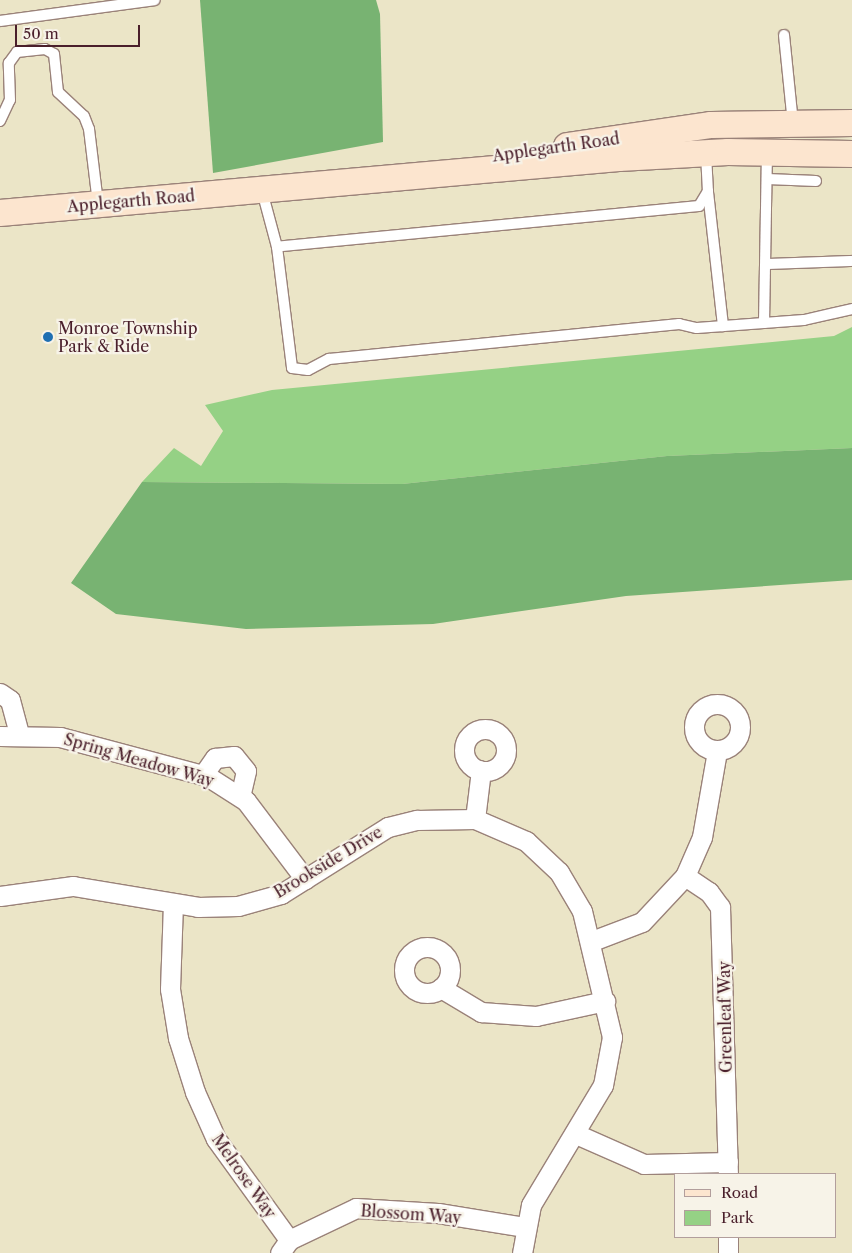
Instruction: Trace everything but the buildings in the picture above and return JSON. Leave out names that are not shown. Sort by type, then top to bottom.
[{"type":"main road","name":"Applegarth Road","points":[[262,190],[711,125],[852,123]]},
{"type":"main road","name":"Applegarth Road","points":[[0,213],[706,153],[852,154]]},
{"type":"street","points":[[0,693],[10,700],[19,733]]},
{"type":"street","name":"Spring Meadow Way","points":[[0,736],[19,733],[60,737],[203,775],[240,796],[305,879]]},
{"type":"street","points":[[592,940],[642,922],[685,876],[702,837],[717,751]]},
{"type":"street","points":[[203,775],[215,758],[234,756],[246,771],[240,796]]},
{"type":"street","points":[[475,819],[481,770]]},
{"type":"street","name":"Brookside Drive","points":[[0,896],[47,887],[87,887],[173,904],[238,906],[262,902],[305,879],[388,826],[417,820],[475,819],[526,841],[544,856],[575,895],[592,940],[612,1037],[610,1062],[576,1134],[540,1186],[524,1227],[522,1253]]},
{"type":"street","name":"Greenleaf Way","points":[[685,876],[709,892],[720,907],[728,1168]]},
{"type":"street","name":"Melrose Way","points":[[173,904],[170,989],[178,1038],[195,1092],[216,1139],[285,1247]]},
{"type":"street","points":[[441,988],[481,1012],[536,1016],[606,1001]]},
{"type":"street","points":[[576,1134],[644,1164],[728,1168]]},
{"type":"street","name":"Blossom Way","points":[[285,1247],[356,1208],[438,1213],[524,1227]]},
{"type":"street","points":[[728,1238],[728,1253]]},
{"type":"lane","points":[[0,21],[155,0]]},
{"type":"lane","points":[[784,35],[793,124]]},
{"type":"lane","points":[[0,122],[10,100],[10,63],[17,52],[45,50],[54,54],[58,92],[84,116],[89,129],[98,204]]},
{"type":"lane","points":[[706,153],[708,191],[724,326]]},
{"type":"lane","points":[[764,323],[767,153]]},
{"type":"lane","points":[[767,179],[816,181]]},
{"type":"lane","points":[[262,190],[278,247],[289,360],[292,368],[299,370],[329,359],[678,324],[724,326],[804,320],[852,309]]},
{"type":"lane","points":[[278,247],[699,206],[708,191]]},
{"type":"lane","points":[[766,264],[852,261]]},
{"type":"green space","points":[[200,0],[376,0],[380,14],[383,142],[213,173]]},
{"type":"green space","points":[[852,327],[852,448],[667,456],[402,484],[142,482],[174,448],[201,466],[223,431],[205,405],[272,390],[834,336]]},
{"type":"green space","points":[[852,448],[852,580],[626,596],[433,624],[246,629],[116,614],[71,583],[142,482],[402,484],[667,456]]},
{"type":"place","name":"Monroe Township Park & Ride","points":[[48,337]]}]
